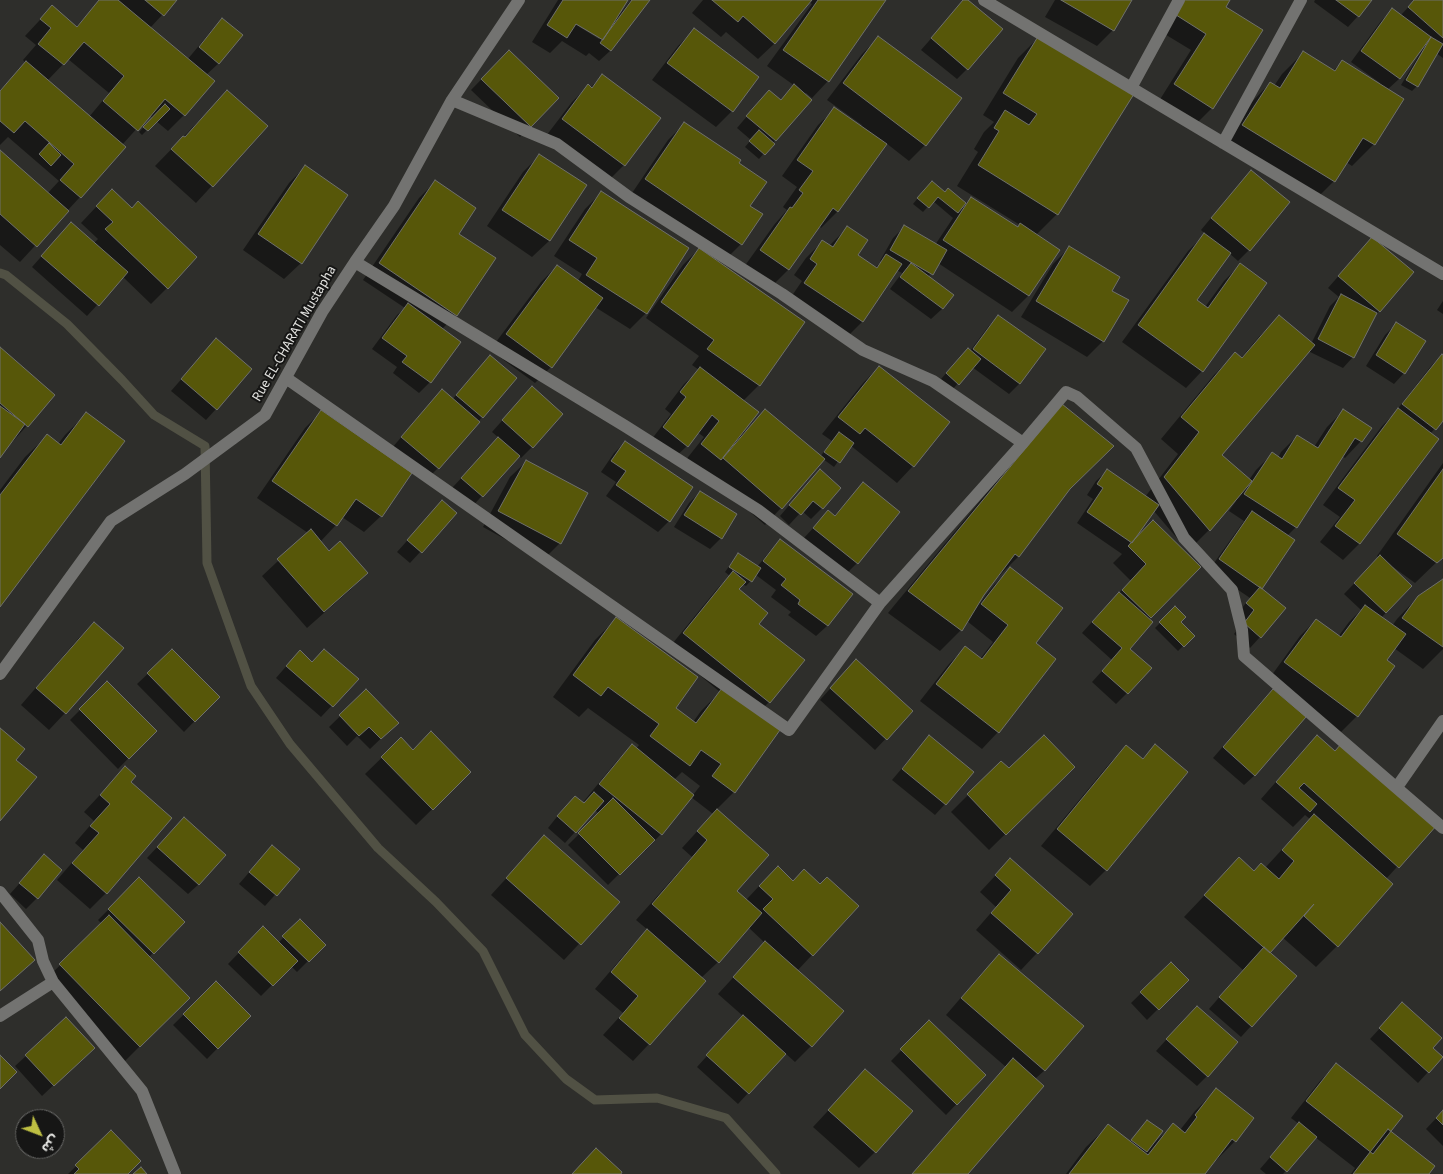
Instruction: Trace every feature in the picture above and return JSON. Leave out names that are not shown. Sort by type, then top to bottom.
[{"type":"street","name":"Rue EL-CHARATI Mustapha","points":[[0,674],[111,521],[185,474],[265,416],[322,312],[394,206],[452,100],[518,0]]},
{"type":"street","points":[[984,0],[1443,274]]},
{"type":"street","points":[[1131,88],[1179,0]]},
{"type":"street","points":[[1223,143],[1301,0]]},
{"type":"street","points":[[452,100],[556,144],[630,197],[782,294],[863,350],[933,381],[1023,443]]},
{"type":"street","points":[[355,262],[625,426],[758,510],[880,603]]},
{"type":"street","points":[[286,378],[789,730],[880,603],[1066,392],[1078,397],[1136,448],[1184,538],[1232,590],[1242,630],[1244,656],[1443,828]]},
{"type":"street","points":[[1397,787],[1443,721]]},
{"type":"street","points":[[0,892],[38,940],[43,961],[53,982],[142,1091],[175,1174]]},
{"type":"street","points":[[0,1016],[53,982]]},
{"type":"building","points":[[99,0],[118,0],[215,81],[185,116],[165,99],[138,131],[103,101],[124,76],[84,42],[64,65],[38,44],[51,28],[40,19],[52,5],[77,27]]},
{"type":"building","points":[[145,0],[177,0],[164,16]]},
{"type":"building","points":[[563,0],[628,0],[603,40],[576,24],[567,38],[547,25]]},
{"type":"building","points":[[632,0],[650,0],[611,51],[600,43]]},
{"type":"building","points":[[712,0],[812,0],[775,44],[743,16],[738,22]]},
{"type":"building","points":[[818,0],[886,0],[829,82],[783,50]]},
{"type":"building","points":[[963,0],[968,0],[1003,29],[968,70],[931,38]]},
{"type":"building","points":[[1061,0],[1132,0],[1114,31]]},
{"type":"building","points":[[1181,0],[1230,0],[1226,7],[1263,30],[1213,109],[1174,84],[1206,34],[1173,13]]},
{"type":"building","points":[[1336,0],[1372,0],[1359,17]]},
{"type":"building","points":[[1414,0],[1443,0],[1443,38],[1408,7]]},
{"type":"building","points":[[1392,8],[1431,37],[1400,79],[1361,51]]},
{"type":"building","points":[[222,18],[243,35],[219,64],[199,47]]},
{"type":"building","points":[[694,28],[759,77],[733,112],[667,63]]},
{"type":"building","points":[[1039,35],[1134,94],[1058,215],[978,165],[999,131],[994,128],[1005,110],[1029,125],[1037,114],[1003,93]]},
{"type":"building","points":[[878,36],[962,98],[926,146],[843,83]]},
{"type":"building","points":[[1431,37],[1443,44],[1418,87],[1406,80]]},
{"type":"building","points":[[509,50],[559,98],[531,127],[481,79]]},
{"type":"building","points":[[1303,51],[1335,71],[1342,60],[1404,99],[1375,145],[1363,138],[1335,182],[1242,125],[1270,82],[1280,88]]},
{"type":"building","points":[[26,61],[126,147],[81,198],[60,180],[74,164],[25,121],[14,133],[0,121],[0,91]]},
{"type":"building","points":[[602,74],[661,118],[625,166],[562,119],[588,84],[592,88]]},
{"type":"building","points":[[794,84],[812,100],[776,141],[746,116],[769,90],[781,100]]},
{"type":"building","points":[[227,90],[268,126],[213,187],[171,149],[183,136],[185,137]]},
{"type":"building","points":[[165,104],[170,109],[148,131],[143,127]]},
{"type":"building","points":[[834,107],[887,144],[838,212],[833,208],[789,270],[760,250],[790,207],[792,208],[803,193],[799,190],[813,171],[797,160]]},
{"type":"building","points":[[684,122],[741,160],[739,163],[767,182],[750,206],[763,214],[742,245],[645,179]]},
{"type":"building","points":[[759,130],[775,144],[765,155],[749,141]]},
{"type":"building","points":[[49,143],[61,155],[51,166],[39,154]]},
{"type":"building","points":[[0,150],[69,211],[37,247],[0,214]]},
{"type":"building","points":[[539,154],[587,185],[550,241],[502,210]]},
{"type":"building","points":[[305,165],[348,195],[302,264],[258,234]]},
{"type":"building","points":[[1251,170],[1290,202],[1250,251],[1211,218]]},
{"type":"building","points":[[435,180],[476,208],[459,234],[496,258],[457,316],[379,263]]},
{"type":"building","points":[[932,181],[945,192],[948,188],[966,203],[958,213],[938,197],[929,208],[917,198]]},
{"type":"building","points":[[112,189],[132,208],[138,201],[197,257],[168,289],[105,229],[113,222],[96,206]]},
{"type":"building","points":[[601,191],[689,248],[647,314],[586,275],[597,258],[569,240]]},
{"type":"building","points":[[971,197],[1018,227],[1020,223],[1060,250],[1029,296],[943,240]]},
{"type":"building","points":[[71,222],[128,272],[99,306],[41,256]]},
{"type":"building","points":[[904,225],[947,250],[933,275],[890,250]]},
{"type":"building","points":[[847,226],[868,240],[858,255],[877,268],[886,254],[902,264],[863,322],[804,283],[817,264],[810,259],[822,240],[833,247]]},
{"type":"building","points":[[1204,233],[1231,253],[1197,300],[1208,308],[1240,263],[1267,283],[1203,372],[1138,325]]},
{"type":"building","points":[[1372,237],[1414,272],[1380,312],[1338,276]]},
{"type":"building","points":[[1069,246],[1120,277],[1112,291],[1129,300],[1104,342],[1036,301]]},
{"type":"building","points":[[699,248],[805,322],[760,386],[707,349],[714,340],[661,302]]},
{"type":"building","points":[[911,263],[954,295],[943,309],[900,277]]},
{"type":"building","points":[[557,265],[603,298],[552,368],[506,334]]},
{"type":"building","points":[[1341,294],[1377,313],[1354,358],[1318,339]]},
{"type":"building","points":[[408,303],[461,342],[431,383],[402,362],[407,356],[382,338]]},
{"type":"building","points":[[998,315],[1046,349],[1020,384],[973,349]]},
{"type":"building","points":[[1279,315],[1315,345],[1222,455],[1252,481],[1210,531],[1164,477],[1199,432],[1181,417],[1235,352],[1242,358]]},
{"type":"building","points":[[1396,322],[1426,341],[1405,374],[1376,355]]},
{"type":"building","points":[[216,338],[252,369],[217,410],[181,379]]},
{"type":"building","points":[[0,347],[55,395],[28,427],[0,403]]},
{"type":"building","points":[[968,348],[981,359],[959,385],[946,373]]},
{"type":"building","points":[[1442,354],[1443,421],[1436,430],[1402,404]]},
{"type":"building","points":[[490,355],[517,378],[483,418],[456,395]]},
{"type":"building","points":[[879,366],[950,422],[914,467],[865,428],[860,434],[838,417]]},
{"type":"building","points":[[700,367],[759,412],[721,460],[701,444],[719,421],[712,415],[688,447],[663,427],[686,397],[680,392]]},
{"type":"building","points":[[532,386],[563,414],[533,448],[502,420]]},
{"type":"building","points":[[442,389],[480,422],[439,469],[401,437]]},
{"type":"building","points":[[1062,404],[1114,446],[1070,489],[1019,557],[1015,554],[984,595],[962,631],[908,591]]},
{"type":"building","points":[[0,406],[25,424],[0,458]]},
{"type":"building","points":[[1398,408],[1439,439],[1360,544],[1335,526],[1355,500],[1338,488]]},
{"type":"building","points":[[765,409],[825,459],[782,509],[723,458]]},
{"type":"building","points":[[1343,409],[1372,428],[1362,442],[1355,438],[1297,528],[1244,494],[1272,452],[1282,459],[1297,435],[1318,448]]},
{"type":"building","points":[[321,410],[412,473],[382,517],[356,499],[337,526],[272,481]]},
{"type":"building","points":[[86,412],[125,441],[0,607],[0,495],[47,434],[61,445]]},
{"type":"building","points":[[839,432],[854,443],[840,463],[824,452]]},
{"type":"building","points":[[498,437],[520,456],[483,497],[461,478]]},
{"type":"building","points":[[625,441],[693,487],[670,522],[616,485],[626,471],[611,461]]},
{"type":"building","points":[[526,460],[588,493],[561,544],[498,511]]},
{"type":"building","points":[[820,469],[841,488],[823,509],[813,501],[801,515],[789,505]]},
{"type":"building","points":[[1107,469],[1159,505],[1132,543],[1087,512],[1103,488],[1097,484]]},
{"type":"building","points":[[1443,469],[1443,558],[1437,563],[1397,534]]},
{"type":"building","points":[[863,482],[900,512],[858,564],[813,528],[828,510],[835,516]]},
{"type":"building","points":[[700,491],[737,514],[722,539],[684,515]]},
{"type":"building","points":[[442,500],[457,513],[422,553],[407,540]]},
{"type":"building","points":[[1252,511],[1295,540],[1262,589],[1219,559]]},
{"type":"building","points":[[1153,520],[1201,567],[1151,618],[1122,590],[1146,564],[1128,546]]},
{"type":"building","points":[[311,529],[329,551],[340,541],[368,573],[324,612],[277,559]]},
{"type":"building","points":[[780,539],[853,594],[828,626],[798,604],[800,600],[781,585],[786,579],[763,561]]},
{"type":"building","points":[[738,553],[761,568],[752,582],[729,567]]},
{"type":"building","points":[[1380,555],[1412,586],[1386,613],[1354,583]]},
{"type":"building","points":[[1010,567],[1063,608],[1036,643],[1056,659],[999,733],[936,684],[965,646],[982,659],[1008,625],[981,604]]},
{"type":"building","points":[[733,571],[746,582],[739,589],[768,613],[759,624],[805,660],[770,703],[683,633]]},
{"type":"building","points":[[1443,579],[1443,647],[1402,618],[1418,596]]},
{"type":"building","points":[[1260,587],[1286,608],[1261,638],[1244,623],[1254,610],[1246,603]]},
{"type":"building","points":[[1119,592],[1153,622],[1130,649],[1152,668],[1128,694],[1102,671],[1122,648],[1092,622]]},
{"type":"building","points":[[1365,605],[1406,634],[1387,660],[1395,666],[1358,717],[1284,662],[1316,619],[1341,637]]},
{"type":"building","points":[[1175,606],[1186,617],[1181,622],[1195,636],[1184,647],[1159,622]]},
{"type":"building","points":[[616,617],[698,677],[676,708],[696,723],[722,688],[780,730],[735,793],[712,776],[721,764],[701,750],[690,766],[650,736],[659,724],[608,687],[601,696],[573,675]]},
{"type":"building","points":[[94,622],[124,648],[66,714],[36,688]]},
{"type":"building","points":[[172,649],[220,697],[195,722],[147,673]]},
{"type":"building","points":[[324,649],[359,679],[333,707],[286,666],[300,650],[312,662]]},
{"type":"building","points":[[856,659],[913,711],[887,740],[830,688]]},
{"type":"building","points":[[107,681],[157,731],[129,759],[79,709]]},
{"type":"building","points":[[366,689],[399,723],[381,739],[369,727],[359,736],[339,715]]},
{"type":"building","points":[[1273,689],[1306,717],[1255,776],[1223,747]]},
{"type":"building","points":[[0,728],[25,749],[16,760],[37,777],[0,821]]},
{"type":"building","points":[[431,731],[471,772],[433,810],[381,757],[401,737],[413,750]]},
{"type":"building","points":[[929,735],[974,772],[946,805],[902,769]]},
{"type":"building","points":[[1044,735],[1075,767],[1006,835],[967,794],[1001,761],[1009,768]]},
{"type":"building","points":[[1317,735],[1335,751],[1341,744],[1437,825],[1399,868],[1304,783],[1299,788],[1317,804],[1310,812],[1276,782]]},
{"type":"building","points":[[632,744],[694,795],[662,835],[599,784]]},
{"type":"building","points":[[1155,744],[1188,772],[1107,871],[1057,829],[1126,745],[1143,759]]},
{"type":"building","points":[[125,766],[136,776],[131,782],[172,818],[107,894],[72,863],[99,833],[90,826],[110,804],[100,795]]},
{"type":"building","points":[[594,792],[604,801],[576,833],[557,816],[575,796],[584,803]]},
{"type":"building","points":[[613,798],[655,840],[620,875],[578,833]]},
{"type":"building","points":[[717,809],[769,855],[737,891],[762,913],[719,963],[652,904],[707,840],[697,831]]},
{"type":"building","points":[[1314,814],[1393,884],[1338,947],[1304,916],[1314,904],[1270,953],[1204,895],[1239,857],[1254,871],[1261,863],[1279,879],[1294,861],[1282,850]]},
{"type":"building","points":[[184,817],[226,855],[199,885],[157,847]]},
{"type":"building","points":[[544,835],[620,902],[581,945],[506,878]]},
{"type":"building","points":[[272,845],[300,869],[277,896],[249,872]]},
{"type":"building","points":[[44,854],[62,870],[38,899],[19,883]]},
{"type":"building","points":[[1010,858],[1073,914],[1038,954],[991,913],[1011,890],[995,875]]},
{"type":"building","points":[[778,866],[793,881],[804,869],[820,884],[827,877],[859,906],[813,956],[763,909],[773,899],[759,886]]},
{"type":"building","points":[[139,877],[185,922],[154,954],[108,909]]},
{"type":"building","points":[[109,915],[190,998],[140,1047],[59,964]]},
{"type":"building","points":[[300,919],[326,945],[309,962],[282,936]]},
{"type":"building","points":[[0,922],[35,960],[0,991]]},
{"type":"building","points":[[263,926],[298,961],[273,986],[238,952]]},
{"type":"building","points":[[647,929],[706,981],[650,1045],[619,1018],[638,996],[611,972]]},
{"type":"building","points":[[765,941],[844,1011],[812,1047],[733,977]]},
{"type":"building","points":[[1264,947],[1297,976],[1252,1027],[1219,997]]},
{"type":"building","points":[[999,954],[1084,1026],[1045,1071],[961,998]]},
{"type":"building","points":[[1171,962],[1189,980],[1159,1010],[1140,992]]},
{"type":"building","points":[[216,981],[251,1016],[218,1049],[183,1014]]},
{"type":"building","points":[[1402,1002],[1442,1038],[1433,1048],[1443,1057],[1429,1073],[1379,1028]]},
{"type":"building","points":[[1197,1006],[1238,1042],[1208,1077],[1166,1039]]},
{"type":"building","points":[[743,1015],[786,1054],[749,1094],[706,1055]]},
{"type":"building","points":[[66,1017],[95,1048],[54,1086],[25,1055]]},
{"type":"building","points":[[929,1020],[986,1075],[957,1105],[900,1049]]},
{"type":"building","points":[[0,1055],[17,1072],[0,1089]]},
{"type":"building","points":[[1013,1058],[1044,1086],[968,1174],[912,1174]]},
{"type":"building","points":[[1336,1063],[1403,1116],[1373,1154],[1306,1101]]},
{"type":"building","points":[[865,1069],[913,1111],[876,1153],[828,1110]]},
{"type":"building","points":[[1216,1088],[1254,1118],[1236,1142],[1232,1139],[1205,1174],[1069,1174],[1108,1124],[1148,1155],[1173,1123],[1185,1133],[1197,1117],[1195,1115]]},
{"type":"building","points":[[1443,1110],[1443,1125],[1436,1118]]},
{"type":"building","points":[[1147,1120],[1163,1131],[1147,1152],[1131,1140]]},
{"type":"building","points":[[1299,1122],[1317,1137],[1287,1172],[1270,1157]]},
{"type":"building","points":[[1388,1129],[1435,1166],[1429,1174],[1353,1174]]},
{"type":"building","points":[[111,1130],[141,1161],[128,1174],[74,1174],[79,1169],[75,1165]]},
{"type":"building","points":[[596,1148],[622,1172],[621,1174],[572,1174]]},
{"type":"building","points":[[141,1167],[147,1174],[133,1174]]},
{"type":"waterway","points":[[0,273],[6,275],[67,324],[154,415],[205,446],[207,563],[251,686],[290,744],[378,848],[436,902],[483,951],[525,1035],[566,1079],[595,1100],[657,1098],[726,1118],[776,1174]]}]
